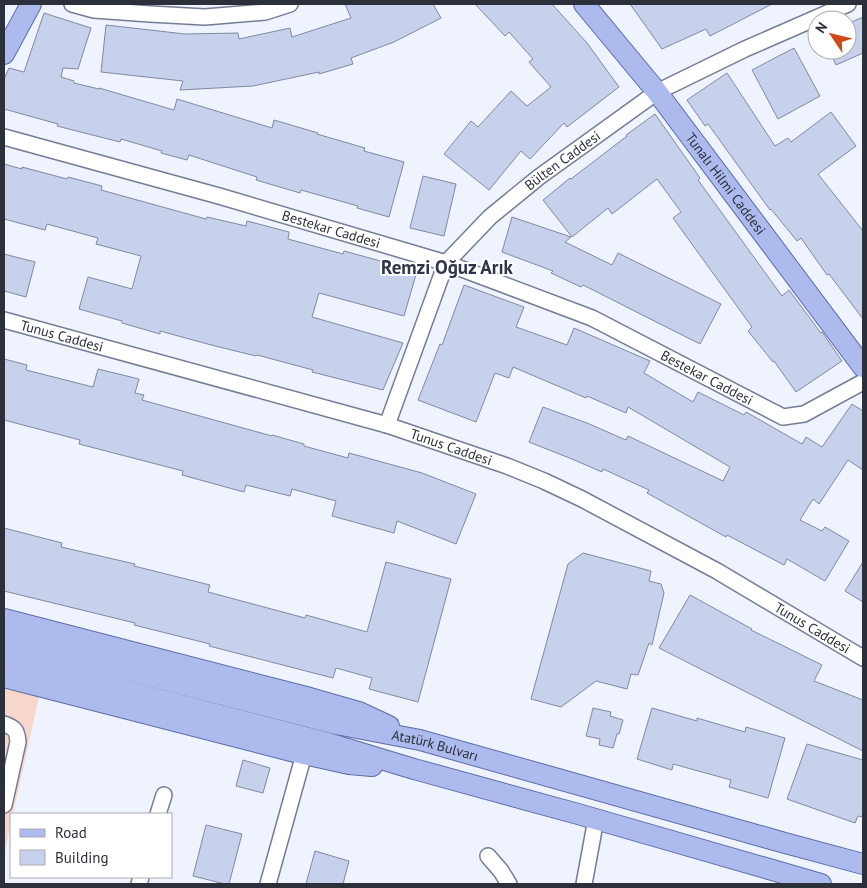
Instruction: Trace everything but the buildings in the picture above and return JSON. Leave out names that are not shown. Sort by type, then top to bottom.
[{"type":"main road","points":[[4,54],[31,4]]},
{"type":"main road","name":"Tunalı Hilmi Caddesi","points":[[584,4],[658,92],[863,367]]},
{"type":"main road","points":[[4,619],[359,712],[420,740]]},
{"type":"main road","name":"Atatürk Bulvarı","points":[[4,640],[336,724],[420,740],[785,844],[863,864]]},
{"type":"main road","name":"Atatürk Bulvarı","points":[[4,659],[328,743],[821,884]]},
{"type":"main road","points":[[4,677],[304,754],[349,764],[414,769]]},
{"type":"street","points":[[72,4],[94,10],[205,17],[265,12],[290,4]]},
{"type":"street","name":"Bülten Caddesi","points":[[387,425],[446,263],[490,216],[540,177],[658,92],[745,49],[848,4]]},
{"type":"street","name":"Bestekar Caddesi","points":[[4,137],[219,196],[446,263],[592,318],[783,417],[804,414],[863,382]]},
{"type":"street","name":"Tunus Caddesi","points":[[4,320],[387,425],[507,466],[582,499],[717,571],[862,654]]},
{"type":"street","points":[[4,724],[12,727],[17,733],[18,742],[4,805]]},
{"type":"street","points":[[268,884],[304,754]]},
{"type":"street","points":[[158,813],[164,795]]},
{"type":"street","points":[[584,884],[596,819]]},
{"type":"street","points":[[488,856],[501,871],[508,884]]},
{"type":"shaded area","points":[[4,688],[39,697],[13,813],[10,813],[10,827],[4,856]]},
{"type":"district","name":"Remzi Oğuz Arık","points":[[447,267]]}]
